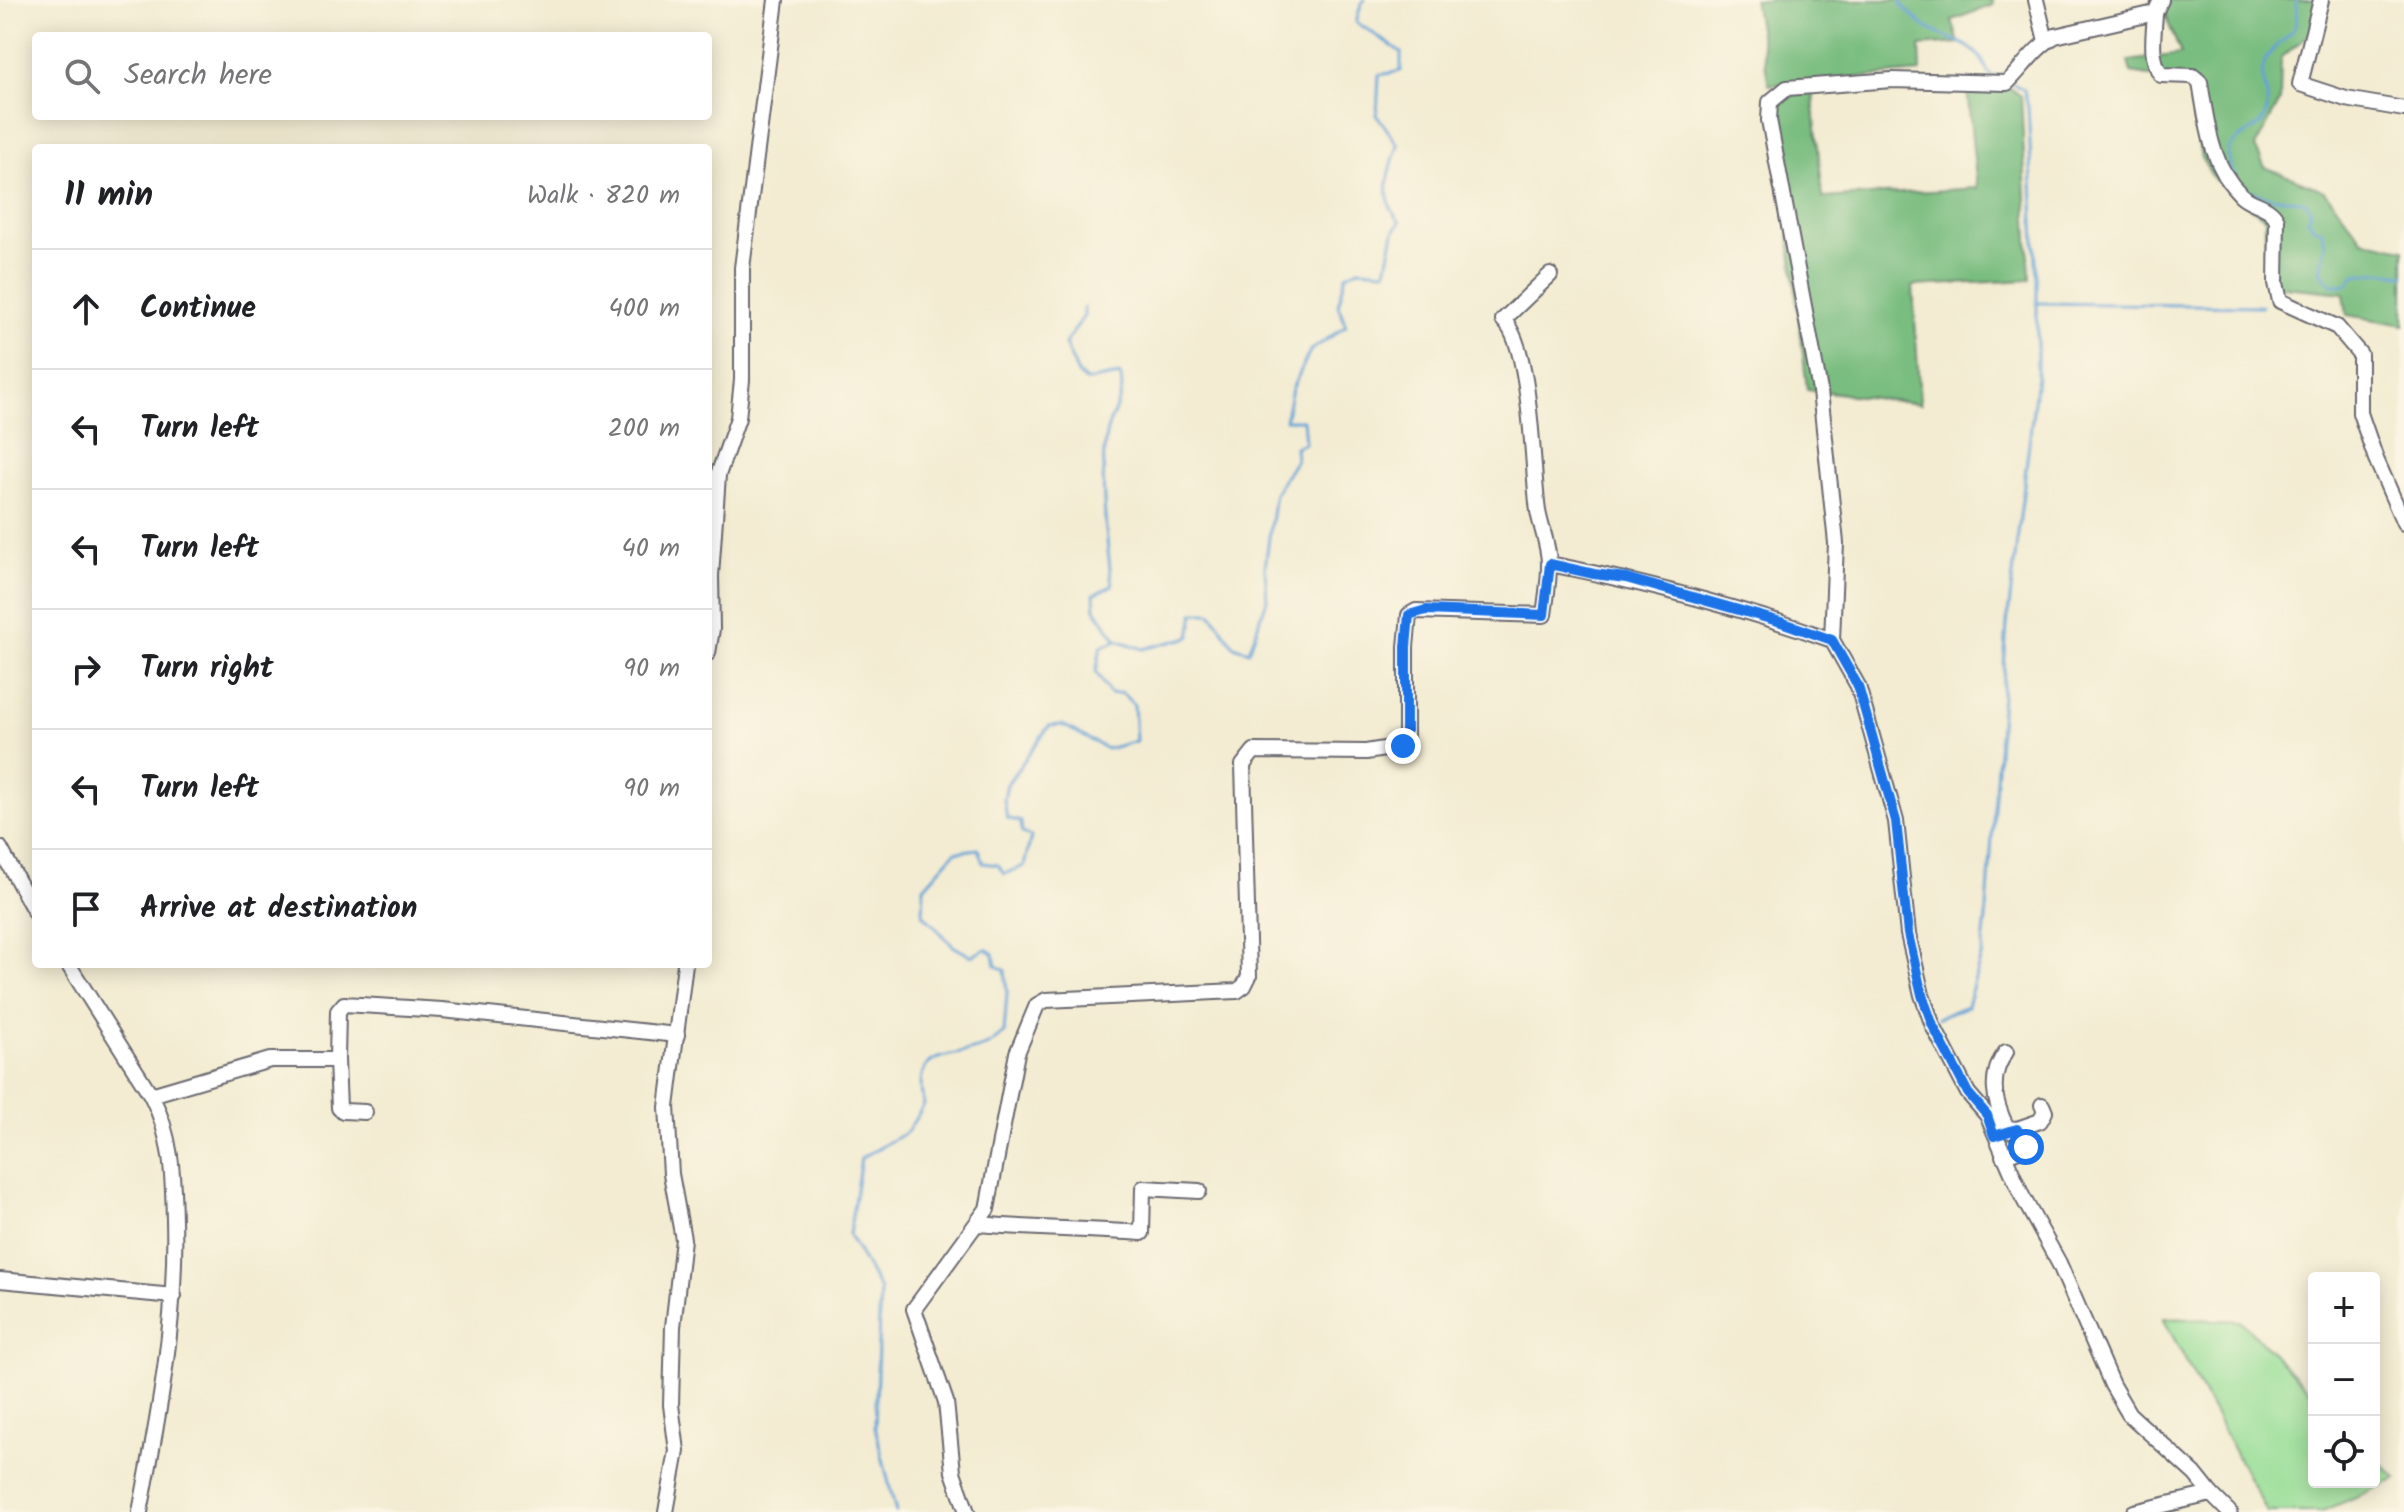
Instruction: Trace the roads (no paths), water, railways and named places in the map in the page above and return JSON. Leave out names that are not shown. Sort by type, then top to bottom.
[{"type":"street","points":[[712,562],[718,475],[738,418],[742,380],[742,268],[776,0]]},
{"type":"street","points":[[2036,0],[2046,41]]},
{"type":"street","points":[[2321,0],[2300,84],[2346,99],[2404,109]]},
{"type":"street","points":[[2229,1512],[2195,1474],[2129,1414],[2112,1385],[2059,1263],[2003,1156],[1987,1115],[1968,1093],[1933,1026],[1922,995],[1908,934],[1896,821],[1858,686],[1832,640],[1836,543],[1820,391],[1776,165],[1769,120],[1770,102],[1787,88],[1892,80],[2007,83],[2046,41],[2055,36],[2158,7],[2152,52],[2155,65],[2161,75],[2193,76],[2200,82],[2213,152],[2225,175],[2243,196],[2273,212],[2277,220],[2276,283],[2280,301],[2337,327],[2360,354],[2360,413],[2404,523]]},
{"type":"street","points":[[967,1512],[953,1472],[946,1402],[914,1309],[987,1209],[1017,1053],[1037,1005],[1046,1000],[1237,991],[1244,986],[1249,976],[1249,952],[1243,765],[1248,757],[1254,751],[1366,752],[1403,746],[1406,740],[1409,615],[1426,610],[1544,615],[1550,564],[1538,510],[1527,391],[1511,326],[1503,320],[1550,275]]},
{"type":"street","points":[[1550,564],[1626,578],[1781,622],[1832,640]]},
{"type":"street","points":[[0,848],[32,907]]},
{"type":"street","points":[[71,968],[151,1095],[170,1144],[175,1232],[174,1296],[140,1512]]},
{"type":"street","points":[[666,1512],[677,1451],[671,1405],[673,1327],[683,1239],[671,1174],[667,1107],[685,968]]},
{"type":"street","points":[[365,1112],[339,1108],[338,1011],[344,1004],[442,1010],[677,1035]]},
{"type":"street","points":[[2006,1052],[1995,1072],[1994,1094],[2007,1128],[2017,1129]]},
{"type":"street","points":[[151,1095],[270,1060],[337,1060]]},
{"type":"street","points":[[1994,1136],[2040,1121],[2045,1112],[2042,1105]]},
{"type":"street","points":[[2003,1156],[2026,1147],[2017,1129]]},
{"type":"street","points":[[978,1224],[1142,1233],[1143,1188],[1199,1191]]},
{"type":"street","points":[[0,1280],[174,1296]]},
{"type":"street","points":[[2134,1512],[2211,1494]]},
{"type":"waterway","points":[[896,1512],[875,1427],[880,1290],[849,1235],[861,1158],[907,1132],[924,1105],[921,1086],[928,1064],[948,1055],[988,1045],[1004,1033],[1007,993],[1005,970],[996,966],[994,954],[986,949],[971,956],[953,946],[923,914],[924,887],[955,852],[978,849],[983,863],[998,865],[1004,874],[1024,866],[1031,837],[1022,833],[1021,822],[1007,818],[1004,800],[1007,784],[1049,726],[1063,725],[1107,749],[1136,741],[1134,705],[1122,693],[1110,694],[1096,672],[1101,647],[1117,640],[1143,649],[1190,637],[1194,613],[1211,613],[1234,646],[1249,651],[1267,600],[1265,567],[1275,493],[1296,460],[1295,447],[1305,443],[1303,420],[1285,420],[1292,389],[1310,351],[1346,326],[1338,305],[1346,275],[1358,269],[1386,271],[1394,232],[1400,222],[1388,194],[1389,175],[1398,145],[1377,115],[1379,75],[1401,71],[1401,52],[1356,22],[1365,0]]},
{"type":"waterway","points":[[1901,0],[1901,4],[1924,26],[1970,48],[1988,73],[1996,77]]},
{"type":"waterway","points":[[2295,0],[2297,13],[2293,30],[2270,52],[2263,68],[2266,114],[2260,124],[2239,138],[2229,150],[2235,177],[2251,191],[2261,195],[2306,202],[2311,211],[2308,220],[2323,232],[2325,244],[2320,271],[2332,285],[2347,285],[2355,275],[2380,272],[2404,275]]},
{"type":"waterway","points":[[1938,1018],[1967,1006],[1982,953],[2007,624],[2037,377],[2037,281],[2028,107],[2024,90],[2014,84]]},
{"type":"waterway","points":[[2038,303],[2262,306]]},
{"type":"waterway","points":[[1084,307],[1084,316],[1065,344],[1078,374],[1086,381],[1120,375],[1122,383],[1120,398],[1106,435],[1103,471],[1112,586],[1094,594],[1095,609],[1117,640]]}]
